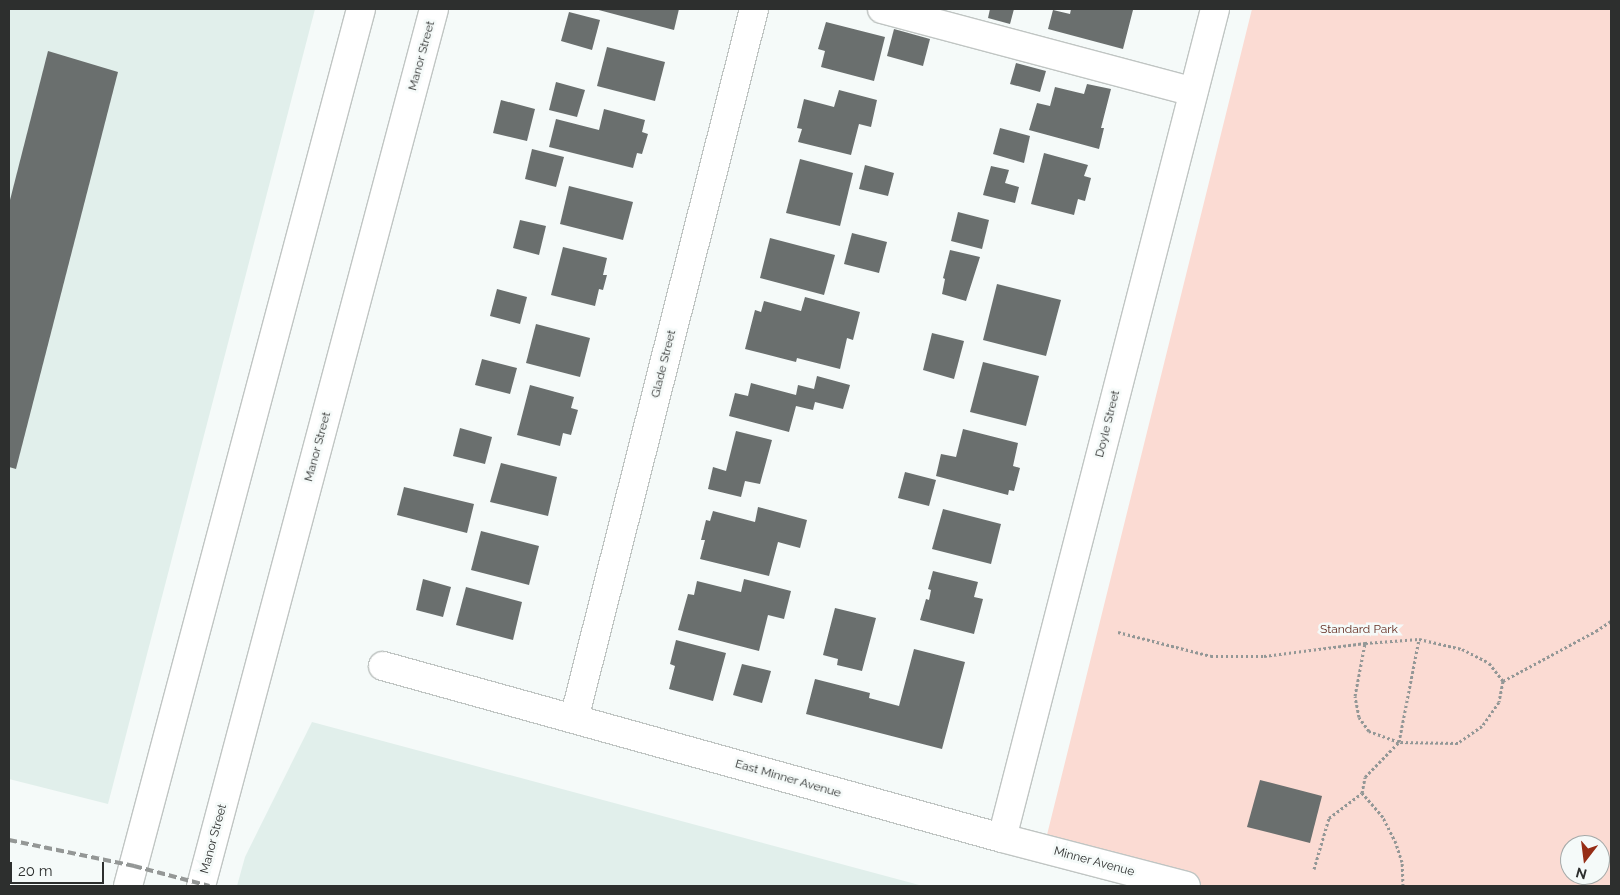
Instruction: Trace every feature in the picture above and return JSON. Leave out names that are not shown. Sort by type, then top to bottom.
[{"type":"street","points":[[128,886],[360,9]]},
{"type":"street","name":"Manor Street","points":[[201,886],[434,9]]},
{"type":"street","name":"Glade Street","points":[[574,719],[754,9]]},
{"type":"street","points":[[882,9],[1193,92]]},
{"type":"street","name":"Doyle Street","points":[[1002,838],[1215,9]]},
{"type":"street","name":"East Minner Avenue","points":[[383,666],[1002,838]]},
{"type":"street","name":"Minner Avenue","points":[[1002,838],[1186,886]]},
{"type":"path","points":[[1503,680],[1596,631],[1611,620]]},
{"type":"path","points":[[1118,632],[1210,656],[1264,656],[1365,643],[1419,639],[1462,649],[1490,663],[1503,680],[1499,702],[1482,726],[1458,744],[1399,742],[1369,732],[1359,718],[1355,696],[1365,643]]},
{"type":"path","points":[[1314,869],[1329,818],[1362,793],[1365,777],[1399,742],[1419,639]]},
{"type":"path","points":[[1362,793],[1382,817],[1396,843],[1402,862],[1403,886]]},
{"type":"shaded area","points":[[9,9],[315,9],[108,804],[9,779]]},
{"type":"shaded area","points":[[312,722],[923,886],[237,886],[245,857]]},
{"type":"green space","name":"Standard Park","points":[[1252,9],[1611,9],[1611,886],[1174,886],[1042,855]]},
{"type":"building","points":[[595,9],[679,9],[674,30]]},
{"type":"building","points":[[990,9],[1014,9],[1010,24],[988,18]]},
{"type":"building","points":[[1071,9],[1133,10],[1123,49],[1048,29],[1053,10],[1070,14]]},
{"type":"building","points":[[569,12],[600,20],[592,50],[561,41]]},
{"type":"building","points":[[826,22],[885,37],[874,81],[821,67],[825,51],[818,49]]},
{"type":"building","points":[[894,29],[930,39],[923,66],[887,56]]},
{"type":"building","points":[[607,47],[665,62],[655,101],[597,86]]},
{"type":"building","points":[[48,51],[118,72],[16,469],[9,467],[9,204]]},
{"type":"building","points":[[1016,63],[1046,71],[1040,92],[1010,84]]},
{"type":"building","points":[[556,82],[585,90],[577,117],[549,110]]},
{"type":"building","points":[[1087,84],[1111,89],[1101,128],[1104,128],[1099,149],[1029,130],[1037,103],[1050,106],[1055,87],[1084,94]]},
{"type":"building","points":[[839,90],[877,100],[871,127],[859,124],[851,155],[798,142],[802,129],[797,128],[804,99],[834,107]]},
{"type":"building","points":[[501,100],[535,109],[527,141],[493,133]]},
{"type":"building","points":[[604,109],[645,120],[642,132],[648,134],[642,154],[637,153],[633,168],[549,147],[556,119],[599,130]]},
{"type":"building","points":[[1000,128],[1030,136],[1024,163],[993,154]]},
{"type":"building","points":[[532,149],[564,157],[556,187],[525,179]]},
{"type":"building","points":[[1044,153],[1088,165],[1084,176],[1091,178],[1085,201],[1078,199],[1074,215],[1031,204]]},
{"type":"building","points":[[800,159],[853,173],[840,226],[786,213]]},
{"type":"building","points":[[865,165],[894,173],[888,196],[859,189]]},
{"type":"building","points":[[991,166],[1009,170],[1005,183],[1019,187],[1015,203],[983,195]]},
{"type":"building","points":[[569,186],[633,202],[623,240],[560,224]]},
{"type":"building","points":[[958,212],[989,220],[982,249],[951,241]]},
{"type":"building","points":[[520,220],[546,226],[539,255],[513,248]]},
{"type":"building","points":[[852,233],[887,242],[879,273],[844,264]]},
{"type":"building","points":[[770,238],[835,255],[824,295],[760,278]]},
{"type":"building","points":[[563,247],[607,258],[603,275],[607,275],[603,290],[599,289],[595,306],[551,295]]},
{"type":"building","points":[[950,250],[980,257],[966,301],[942,294],[945,279],[943,278]]},
{"type":"building","points":[[997,284],[1061,300],[1046,356],[983,340]]},
{"type":"building","points":[[497,289],[527,297],[520,324],[490,316]]},
{"type":"building","points":[[805,297],[860,312],[853,340],[847,338],[840,369],[797,358],[796,362],[745,349],[755,310],[761,312],[764,301],[801,311]]},
{"type":"building","points":[[536,324],[590,338],[580,377],[526,363]]},
{"type":"building","points":[[932,333],[964,341],[954,379],[923,370]]},
{"type":"building","points":[[482,359],[517,368],[510,394],[475,385]]},
{"type":"building","points":[[983,362],[1039,376],[1026,426],[970,412]]},
{"type":"building","points":[[817,376],[850,385],[843,409],[815,402],[813,410],[796,406],[789,432],[729,416],[735,393],[748,396],[751,383],[796,395],[798,385],[814,389]]},
{"type":"building","points":[[530,385],[574,397],[571,408],[578,410],[571,435],[563,433],[560,446],[517,435]]},
{"type":"building","points":[[460,428],[492,437],[485,464],[453,456]]},
{"type":"building","points":[[963,429],[1018,443],[1013,466],[1020,468],[1014,491],[1009,490],[1008,495],[936,476],[941,454],[956,457]]},
{"type":"building","points":[[736,431],[772,440],[760,484],[745,481],[741,497],[708,489],[713,467],[726,471]]},
{"type":"building","points":[[501,463],[557,477],[548,516],[490,502]]},
{"type":"building","points":[[905,472],[936,480],[929,506],[898,498]]},
{"type":"building","points":[[404,487],[474,504],[467,533],[397,515]]},
{"type":"building","points":[[758,507],[807,520],[800,548],[778,542],[769,576],[700,559],[705,540],[701,540],[706,520],[710,521],[713,511],[755,522]]},
{"type":"building","points":[[943,509],[1001,524],[991,564],[932,549]]},
{"type":"building","points":[[481,531],[539,546],[529,585],[471,570]]},
{"type":"building","points":[[933,571],[978,582],[974,597],[983,599],[974,634],[920,620],[926,599],[929,600],[931,590],[928,589]]},
{"type":"building","points":[[423,579],[451,587],[443,617],[416,610]]},
{"type":"building","points":[[744,579],[791,591],[784,619],[768,615],[759,651],[678,630],[688,594],[694,595],[697,581],[741,592]]},
{"type":"building","points":[[466,587],[522,602],[513,640],[456,625]]},
{"type":"building","points":[[835,608],[876,618],[862,671],[837,665],[838,659],[823,655]]},
{"type":"building","points":[[676,640],[726,653],[713,701],[669,689],[675,666],[670,664]]},
{"type":"building","points":[[914,649],[965,662],[942,749],[806,714],[815,679],[870,693],[869,698],[899,706]]},
{"type":"building","points":[[742,664],[771,671],[762,703],[733,695]]},
{"type":"building","points":[[1260,780],[1322,796],[1310,843],[1247,827]]},
{"type":"railway","points":[[9,840],[134,866],[209,886]]}]
